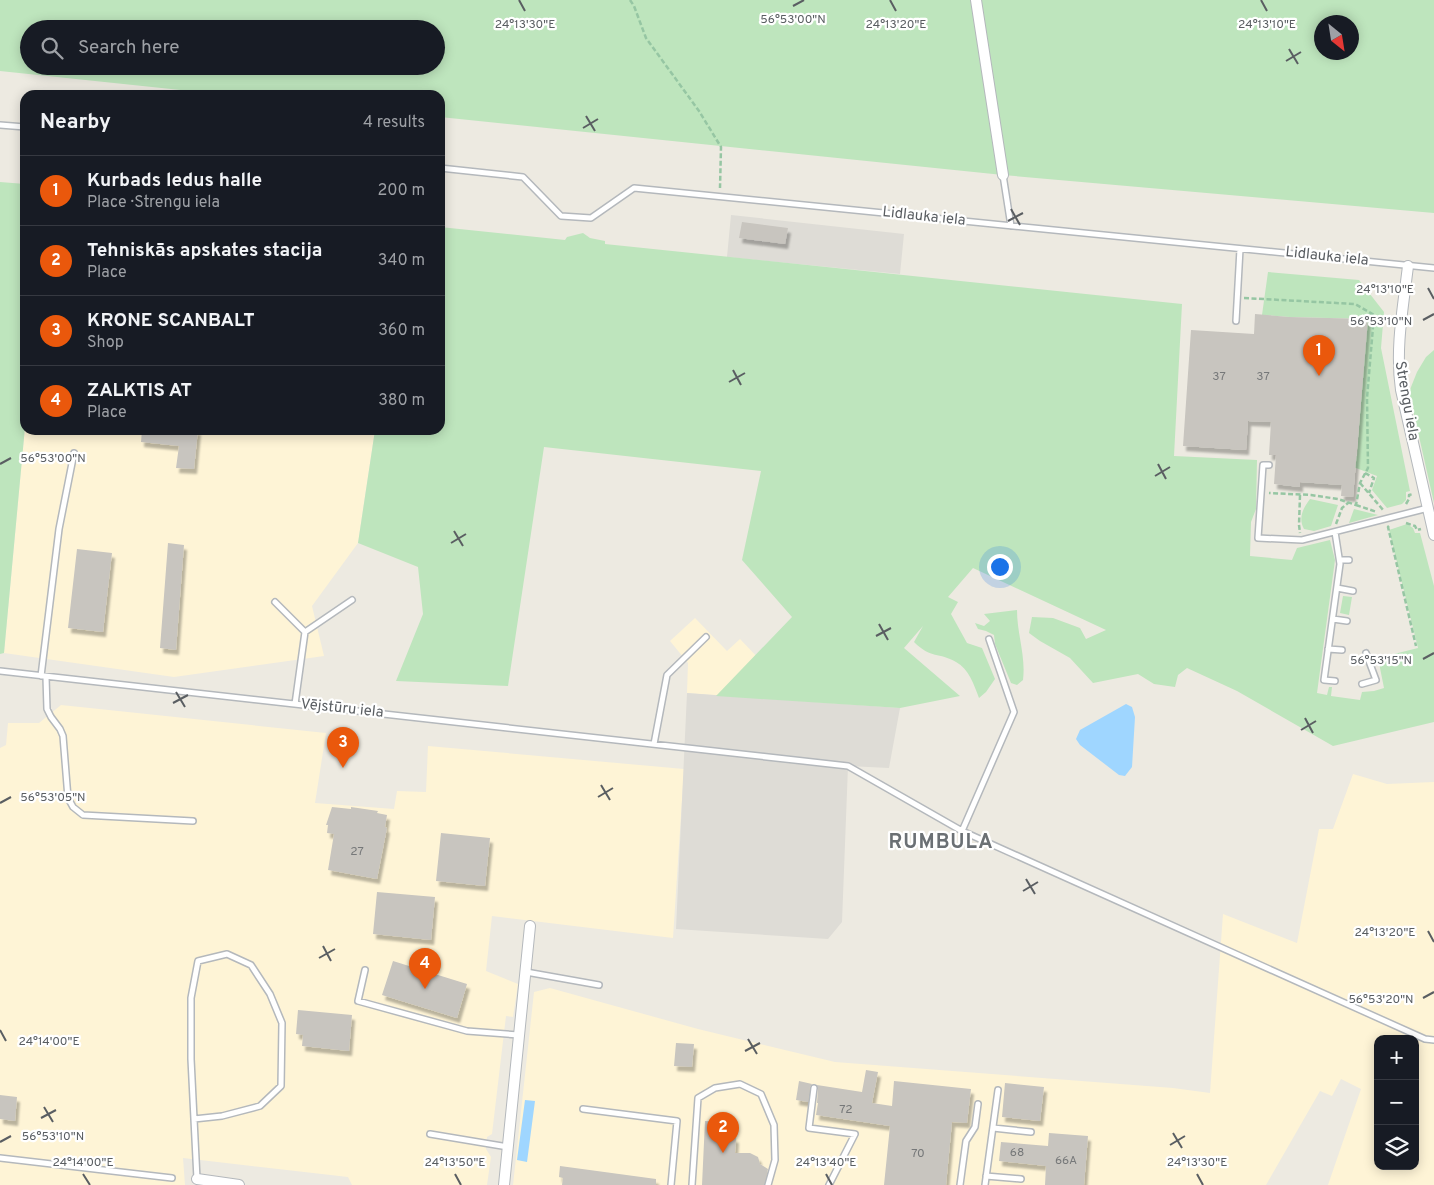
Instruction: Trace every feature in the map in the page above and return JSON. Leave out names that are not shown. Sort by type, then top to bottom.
[{"type":"street","points":[[976,0],[1003,175]]},
{"type":"street","name":"Strengu iela","points":[[1408,266],[1398,351],[1398,370],[1434,535]]},
{"type":"street","points":[[504,1185],[530,926]]},
{"type":"street","points":[[197,1179],[239,1185]]},
{"type":"lane","points":[[0,125],[20,127]]},
{"type":"lane","name":"Lidlauka iela","points":[[445,169],[523,177],[561,216],[591,218],[634,188],[1434,268]]},
{"type":"lane","points":[[1003,175],[1011,226]]},
{"type":"lane","points":[[1236,321],[1240,249]]},
{"type":"lane","points":[[74,453],[58,529],[44,677],[48,709],[62,733],[68,798],[73,807],[84,815],[193,821]]},
{"type":"lane","points":[[1269,466],[1263,465],[1258,538],[1302,540],[1428,508]]},
{"type":"lane","points":[[1335,532],[1340,560],[1324,680],[1335,681]]},
{"type":"lane","points":[[1340,560],[1349,560]]},
{"type":"lane","points":[[1337,588],[1353,591]]},
{"type":"lane","points":[[295,704],[305,632],[352,600]]},
{"type":"lane","points":[[275,602],[305,632]]},
{"type":"lane","points":[[1333,618],[1348,621]]},
{"type":"lane","points":[[654,744],[666,675],[706,637]]},
{"type":"lane","points":[[962,831],[1014,712],[989,639]]},
{"type":"lane","points":[[1328,649],[1342,650]]},
{"type":"lane","points":[[1362,684],[1376,680],[1366,653]]},
{"type":"lane","name":"Vējstūru iela","points":[[0,671],[848,766],[962,831],[1425,1039],[1434,1040]]},
{"type":"lane","points":[[194,1119],[222,1116],[260,1106],[281,1086],[282,1023],[270,994],[251,965],[227,954],[198,961],[191,998],[191,1059],[194,1119],[197,1179]]},
{"type":"lane","points":[[365,970],[358,1001],[467,1031],[520,1035]]},
{"type":"lane","points":[[526,972],[599,984]]},
{"type":"lane","points":[[692,1185],[698,1098],[715,1088],[740,1084],[760,1094],[774,1126],[775,1160],[768,1185]]},
{"type":"lane","points":[[814,1088],[809,1128],[855,1134],[829,1185]]},
{"type":"lane","points":[[984,1185],[998,1090]]},
{"type":"lane","points":[[960,1185],[966,1141],[975,1127],[978,1104]]},
{"type":"lane","points":[[583,1109],[677,1121],[671,1185]]},
{"type":"lane","points":[[993,1128],[1031,1132]]},
{"type":"lane","points":[[430,1134],[508,1147]]},
{"type":"lane","points":[[0,1158],[172,1178]]},
{"type":"lane","points":[[986,1176],[1021,1179]]},
{"type":"path","points":[[630,0],[646,38],[699,111],[721,147],[720,197]]},
{"type":"path","points":[[1238,298],[1355,304],[1374,315],[1367,398],[1368,468],[1360,483],[1356,506]]},
{"type":"path","points":[[1365,473],[1374,478],[1369,492]]},
{"type":"path","points":[[1262,492],[1338,499],[1376,512],[1385,512],[1360,483]]},
{"type":"path","points":[[1300,495],[1299,525],[1302,540]]},
{"type":"path","points":[[1335,532],[1342,508],[1348,503]]},
{"type":"path","points":[[1387,519],[1416,646]]},
{"type":"path","points":[[1404,523],[1416,526],[1417,530],[1421,529]]},
{"type":"path","points":[[1390,526],[1397,524]]},
{"type":"shaded area","points":[[731,215],[904,234],[900,274],[727,257]]},
{"type":"shaded area","points":[[24,435],[374,435],[358,543],[312,606],[324,656],[174,677],[4,653]]},
{"type":"shaded area","points":[[695,618],[727,651],[740,639],[762,662],[758,699],[687,693],[688,663],[670,641]]},
{"type":"shaded area","points":[[687,693],[900,708],[889,768],[848,766],[842,922],[828,939],[676,929]]},
{"type":"shaded area","points":[[61,705],[326,733],[315,803],[394,809],[397,791],[426,792],[428,746],[684,769],[673,938],[492,916],[486,971],[518,984],[513,1017],[506,1016],[492,1134],[487,1137],[486,1149],[491,1157],[487,1185],[352,1185],[348,1177],[183,1158],[185,1185],[0,1185],[0,748],[6,745],[8,723],[39,723]]},
{"type":"shaded area","points":[[1353,774],[1387,784],[1434,782],[1434,1185],[1328,1185],[1361,1089],[1341,1079],[1332,1096],[1320,1091],[1266,1185],[513,1185],[534,992],[550,988],[698,1029],[835,1062],[1173,1088],[1210,1093],[1223,914],[1297,943],[1319,829],[1333,829]]},
{"type":"green space","points":[[0,0],[1434,0],[1434,213],[1003,175],[445,118],[445,90],[180,90],[38,75],[445,75],[445,20],[20,20],[20,73],[0,71]]},
{"type":"green space","points":[[0,182],[20,184],[20,435],[24,435],[4,653],[0,654]]},
{"type":"green space","points":[[445,228],[565,240],[567,237],[583,233],[590,238],[605,241],[605,244],[1182,304],[1174,456],[1257,460],[1256,509],[1251,522],[1250,556],[1292,560],[1297,548],[1330,540],[1335,560],[1317,693],[1327,695],[1329,687],[1332,687],[1331,696],[1360,700],[1362,692],[1384,688],[1378,658],[1418,648],[1389,530],[1407,524],[1413,528],[1415,533],[1420,533],[1434,586],[1434,722],[1333,746],[1237,691],[1187,668],[1178,675],[1175,687],[1154,684],[1138,674],[1093,683],[1070,658],[1029,633],[1032,617],[1053,618],[1080,628],[1086,639],[1106,630],[973,568],[948,597],[958,602],[951,614],[967,643],[982,648],[995,679],[979,698],[971,678],[961,665],[950,659],[925,651],[914,642],[923,626],[904,648],[960,696],[900,708],[716,696],[792,617],[742,560],[761,471],[544,447],[508,686],[396,681],[423,614],[418,567],[358,543],[374,435],[445,435]]},
{"type":"green space","points":[[1268,272],[1359,280],[1384,312],[1381,348],[1410,491],[1406,492],[1406,500],[1402,504],[1387,508],[1372,490],[1377,476],[1356,468],[1350,468],[1351,457],[1357,456],[1367,319],[1262,315]]},
{"type":"green space","points":[[1434,350],[1434,503],[1409,392],[1417,372],[1426,357]]},
{"type":"green space","points":[[1310,499],[1338,505],[1331,526],[1314,531],[1304,529],[1301,521],[1302,513]]},
{"type":"green space","points":[[1354,509],[1378,515],[1349,523]]},
{"type":"green space","points":[[1343,596],[1352,597],[1349,615],[1340,613]]},
{"type":"green space","points":[[1017,610],[1024,671],[1023,680],[1017,685],[1011,683],[995,644],[994,635],[978,629],[975,623],[984,626],[990,621],[984,614]]},
{"type":"water","points":[[1126,704],[1132,707],[1135,717],[1132,767],[1125,776],[1119,775],[1080,745],[1076,739],[1080,730]]},
{"type":"water","points":[[525,1100],[535,1101],[527,1162],[517,1160]]},
{"type":"building","points":[[742,222],[788,228],[785,244],[739,238]]},
{"type":"building","points":[[1255,314],[1368,319],[1353,497],[1341,496],[1342,485],[1300,482],[1300,487],[1274,484],[1276,455],[1269,455],[1271,422],[1248,421],[1246,450],[1183,446],[1191,330],[1254,334]]},
{"type":"building","points":[[142,435],[197,435],[194,469],[176,468],[179,446],[141,442]]},
{"type":"building","points":[[168,543],[184,545],[176,650],[160,648]]},
{"type":"building","points":[[77,549],[112,553],[103,632],[68,628]]},
{"type":"building","points":[[332,807],[351,809],[351,807],[378,811],[377,813],[387,815],[385,827],[387,828],[377,879],[328,870],[334,834],[327,833],[328,825],[326,825]]},
{"type":"building","points":[[441,833],[490,838],[485,886],[436,881]]},
{"type":"building","points":[[377,892],[435,897],[431,940],[373,934]]},
{"type":"building","points":[[393,961],[467,984],[457,1018],[382,995]]},
{"type":"building","points":[[298,1010],[352,1015],[349,1051],[302,1046],[303,1035],[296,1034]]},
{"type":"building","points":[[676,1043],[694,1044],[692,1067],[674,1066]]},
{"type":"building","points":[[866,1070],[878,1072],[872,1103],[892,1106],[894,1081],[971,1089],[967,1123],[952,1122],[946,1185],[884,1185],[890,1126],[816,1115],[818,1103],[817,1085],[862,1092]]},
{"type":"building","points":[[799,1081],[812,1084],[808,1102],[796,1100]]},
{"type":"building","points":[[1005,1083],[1044,1087],[1040,1121],[1002,1117]]},
{"type":"building","points":[[0,1095],[17,1097],[15,1121],[0,1119]]},
{"type":"building","points":[[705,1121],[732,1122],[732,1137],[736,1138],[735,1153],[750,1153],[758,1157],[760,1164],[768,1169],[764,1185],[702,1185]]},
{"type":"building","points":[[1049,1133],[1088,1136],[1084,1185],[1045,1185],[1046,1166],[999,1161],[1001,1142],[1048,1146]]},
{"type":"building","points":[[560,1166],[656,1179],[656,1185],[562,1185],[563,1178],[559,1177]]},
{"type":"place","name":"Kurbads ledus halle","points":[[1319,376]]},
{"type":"place","name":"KRONE SCANBALT","points":[[343,768]]},
{"type":"place","name":"ZALKTIS AT","points":[[425,989]]},
{"type":"place","name":"Tehniskās apskates stacija","points":[[723,1153]]},
{"type":"district","name":"RUMBULA","points":[[941,843]]}]
